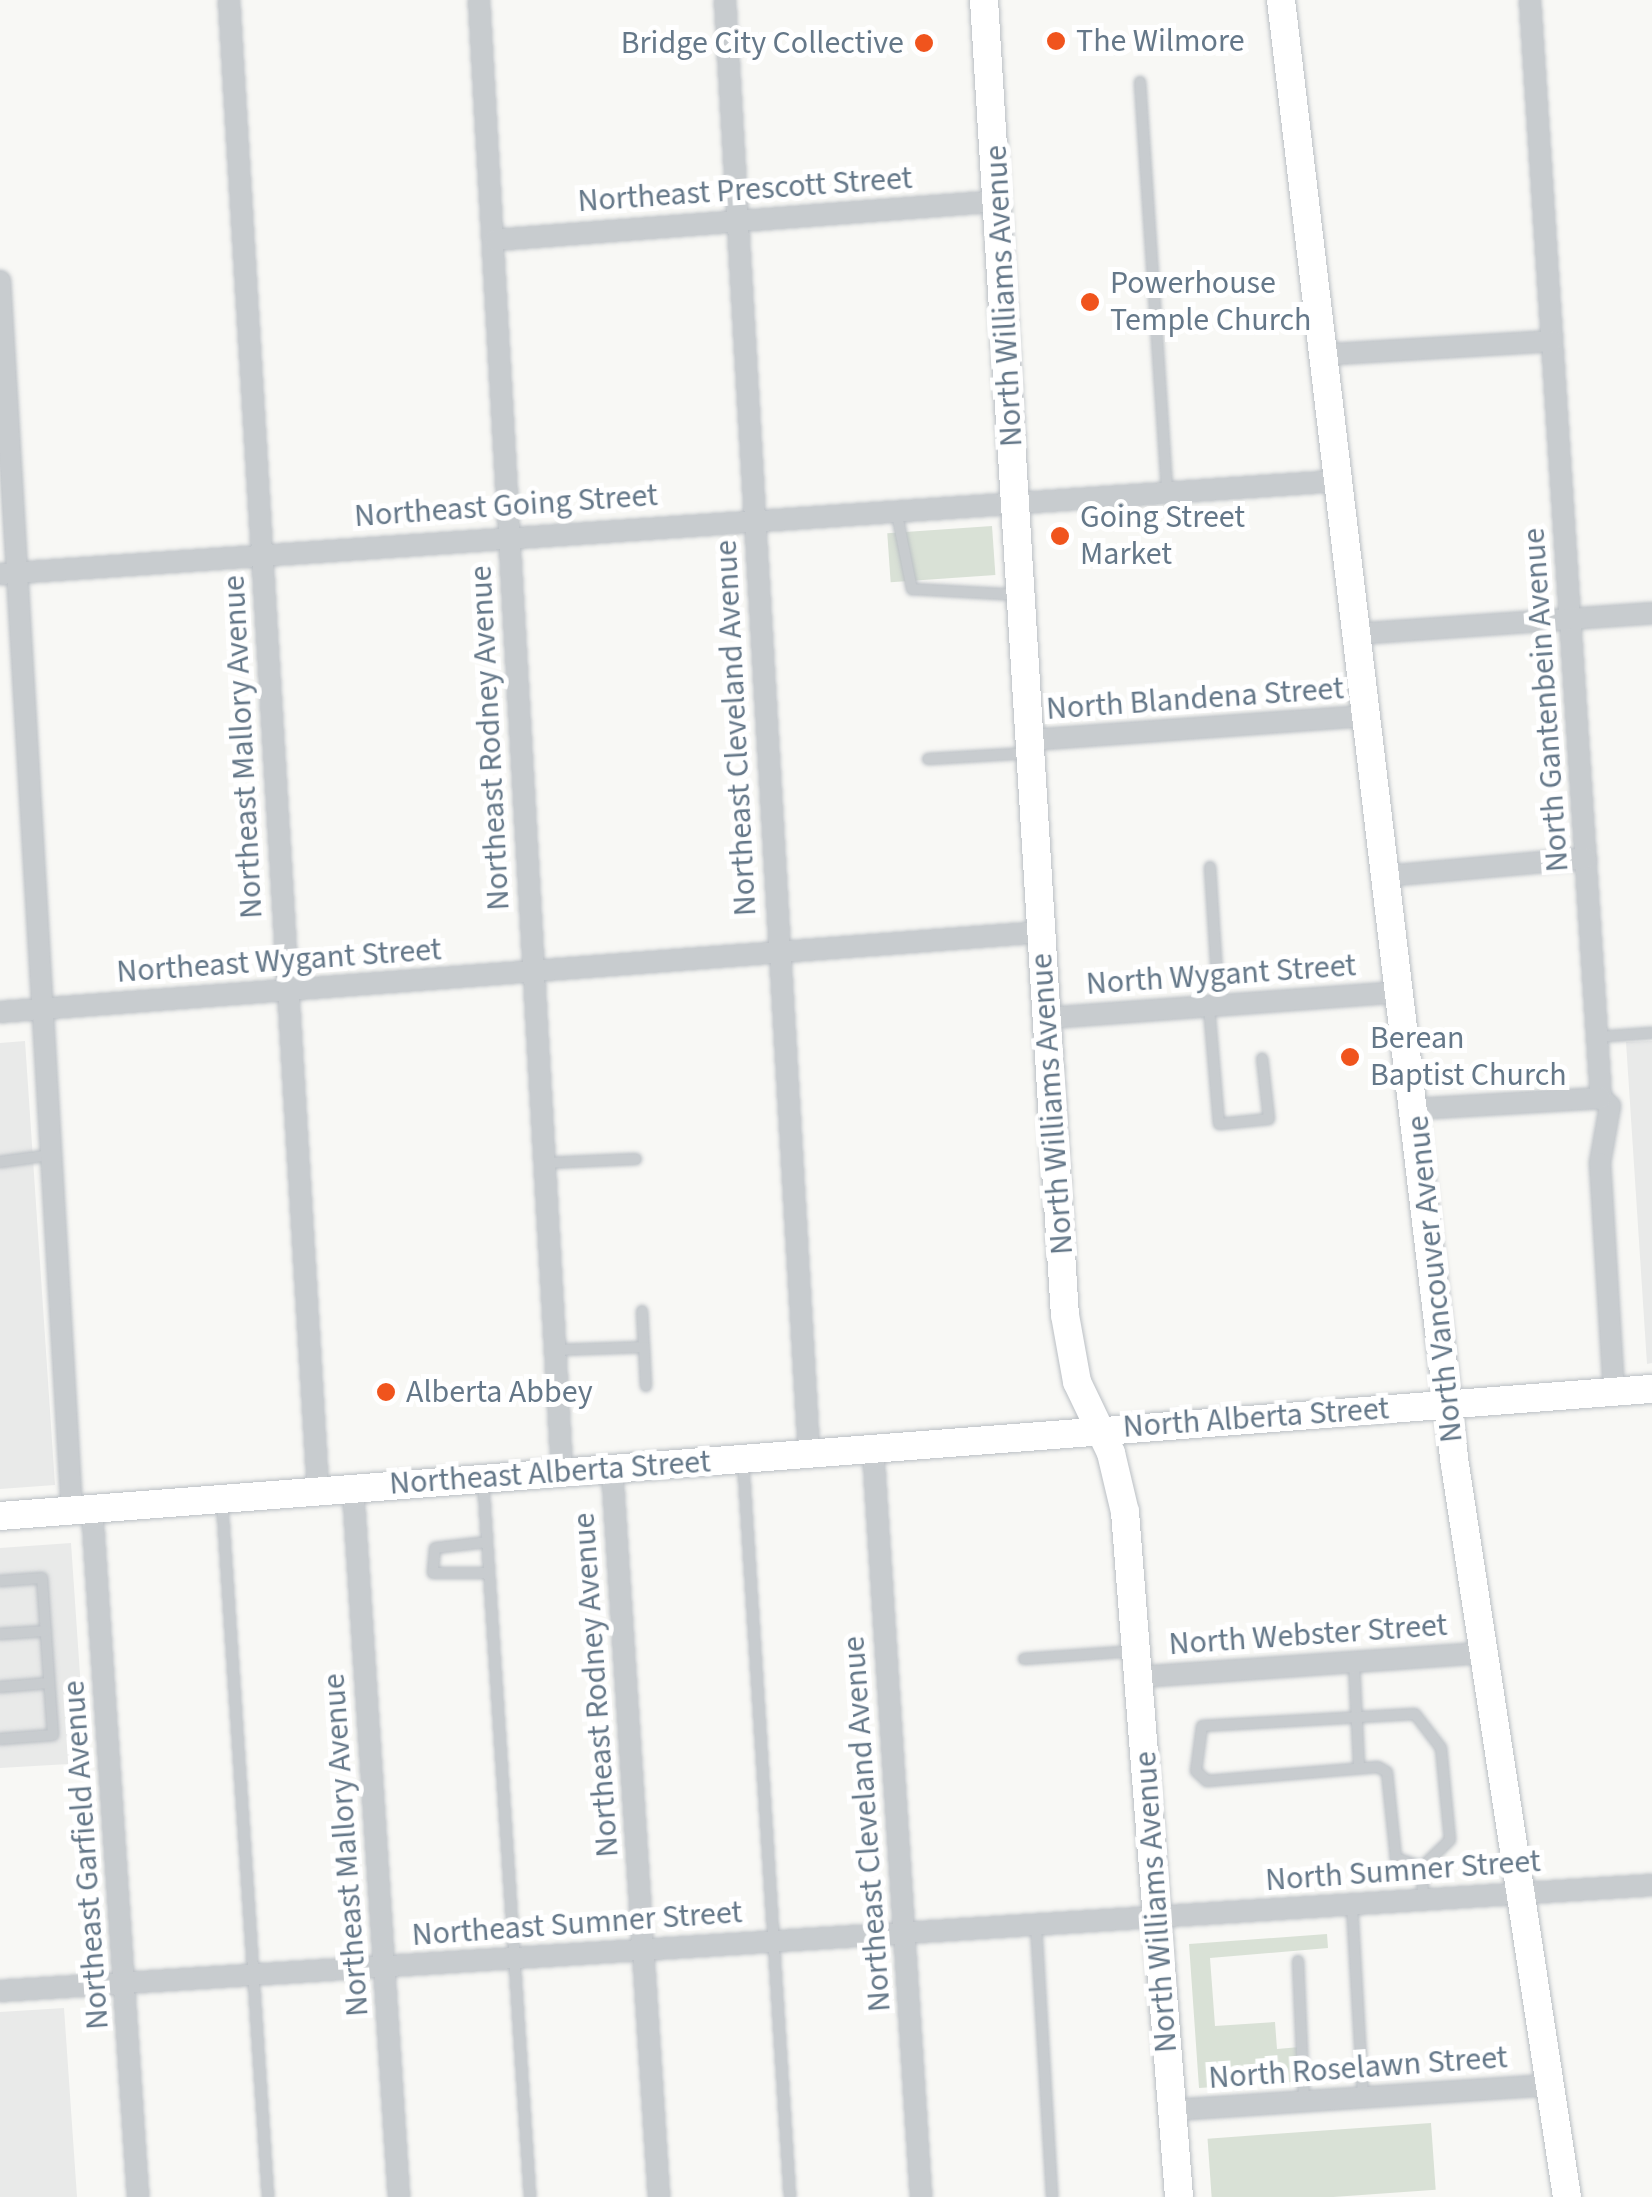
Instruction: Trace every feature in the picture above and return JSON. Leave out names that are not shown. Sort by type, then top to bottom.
[{"type":"main road","name":"North Williams Avenue","points":[[984,0],[1068,1337],[1122,1491],[1179,2197]]},
{"type":"main road","name":"North Vancouver Avenue","points":[[1282,0],[1319,355],[1416,1108],[1449,1403],[1516,1895],[1567,2197]]},
{"type":"main road","name":"North Alberta Street","points":[[1099,1431],[1652,1388]]},
{"type":"main road","name":"Northeast Alberta Street","points":[[0,1516],[1099,1431]]},
{"type":"street","name":"Northeast Mallory Avenue","points":[[229,0],[318,1491]]},
{"type":"street","name":"Northeast Rodney Avenue","points":[[479,0],[562,1472]]},
{"type":"street","name":"Northeast Cleveland Avenue","points":[[725,0],[809,1453]]},
{"type":"street","name":"North Gantenbein Avenue","points":[[1530,0],[1601,1098],[1611,1122],[1600,1163],[1614,1391]]},
{"type":"street","name":"Northeast Prescott Street","points":[[495,240],[999,201]]},
{"type":"street","name":"Northeast Garfield Avenue","points":[[0,281],[9,574],[51,1154],[125,1983],[138,2197]]},
{"type":"street","points":[[1319,355],[1552,341]]},
{"type":"street","name":"Northeast Going Street","points":[[9,574],[754,518],[1334,480]]},
{"type":"street","name":"North Blandena Street","points":[[1354,634],[1652,613]]},
{"type":"street","name":"North Blandena Street","points":[[1031,746],[1364,716]]},
{"type":"street","points":[[1386,876],[1586,858]]},
{"type":"street","name":"Northeast Wygant Street","points":[[0,1012],[1041,932]]},
{"type":"street","name":"North Wygant Street","points":[[1046,1018],[1401,992]]},
{"type":"street","points":[[1416,1108],[1601,1098]]},
{"type":"street","name":"Northeast Cleveland Avenue","points":[[872,1448],[921,2197]]},
{"type":"street","name":"Northeast Rodney Avenue","points":[[612,1468],[659,2197]]},
{"type":"street","name":"Northeast Mallory Avenue","points":[[353,1488],[400,2197]]},
{"type":"street","name":"North Webster Street","points":[[1138,1664],[1354,1662],[1482,1653]]},
{"type":"street","name":"North Sumner Street","points":[[1158,1917],[1652,1885]]},
{"type":"street","name":"Northeast Sumner Street","points":[[0,1991],[1158,1917]]},
{"type":"street","name":"North Roselawn Street","points":[[1172,2110],[1547,2086]]},
{"type":"lane","points":[[1140,82],[1167,491]]},
{"type":"lane","points":[[896,508],[903,581],[912,590],[1022,595]]},
{"type":"lane","points":[[928,759],[1031,746]]},
{"type":"lane","points":[[1210,867],[1219,1124],[1269,1118],[1262,1058]]},
{"type":"lane","points":[[1597,1037],[1652,1034]]},
{"type":"lane","points":[[0,1162],[51,1154]]},
{"type":"lane","points":[[545,1163],[636,1159]]},
{"type":"lane","points":[[642,1311],[646,1386]]},
{"type":"lane","points":[[555,1350],[644,1347]]},
{"type":"lane","points":[[742,1458],[790,2197]]},
{"type":"lane","points":[[483,1478],[530,2197]]},
{"type":"lane","points":[[222,1499],[268,2197]]},
{"type":"lane","points":[[488,1542],[432,1550],[438,1578],[489,1574]]},
{"type":"lane","points":[[0,1581],[42,1578],[53,1735],[0,1738]]},
{"type":"lane","points":[[0,1634],[46,1631]]},
{"type":"lane","points":[[1024,1659],[1138,1664]]},
{"type":"lane","points":[[1354,1662],[1359,1767]]},
{"type":"lane","points":[[0,1687],[50,1683]]},
{"type":"lane","points":[[1422,1867],[1396,1858],[1387,1772],[1359,1767],[1207,1780],[1196,1771],[1202,1726],[1415,1714],[1431,1724],[1450,1840],[1422,1867],[1423,1900]]},
{"type":"lane","points":[[1352,1905],[1363,2098]]},
{"type":"lane","points":[[1036,1925],[1052,2197]]},
{"type":"lane","points":[[1298,1961],[1304,2101]]},
{"type":"shaded area","points":[[992,526],[995,575],[891,582],[887,533]]},
{"type":"shaded area","points":[[25,1041],[55,1485],[0,1489],[0,1043]]},
{"type":"shaded area","points":[[1652,1041],[1652,1363],[1647,1364],[1626,1042]]},
{"type":"shaded area","points":[[71,1543],[86,1763],[0,1768],[0,1548]]},
{"type":"shaded area","points":[[1327,1934],[1328,1948],[1210,1958],[1215,2026],[1275,2022],[1277,2049],[1300,2047],[1291,2082],[1199,2088],[1189,1944]]},
{"type":"shaded area","points":[[64,2008],[77,2197],[0,2197],[0,2012]]},
{"type":"shaded area","points":[[1431,2123],[1436,2190],[1333,2197],[1212,2197],[1208,2139]]},
{"type":"place","name":"The Wilmore","points":[[1056,41]]},
{"type":"place","name":"Bridge City Collective","points":[[924,43]]},
{"type":"place","name":"Powerhouse Temple Church","points":[[1090,302]]},
{"type":"place","name":"Going Street Market","points":[[1060,536]]},
{"type":"place","name":"Berean Baptist Church","points":[[1350,1057]]},
{"type":"place","name":"Alberta Abbey","points":[[386,1392]]}]
